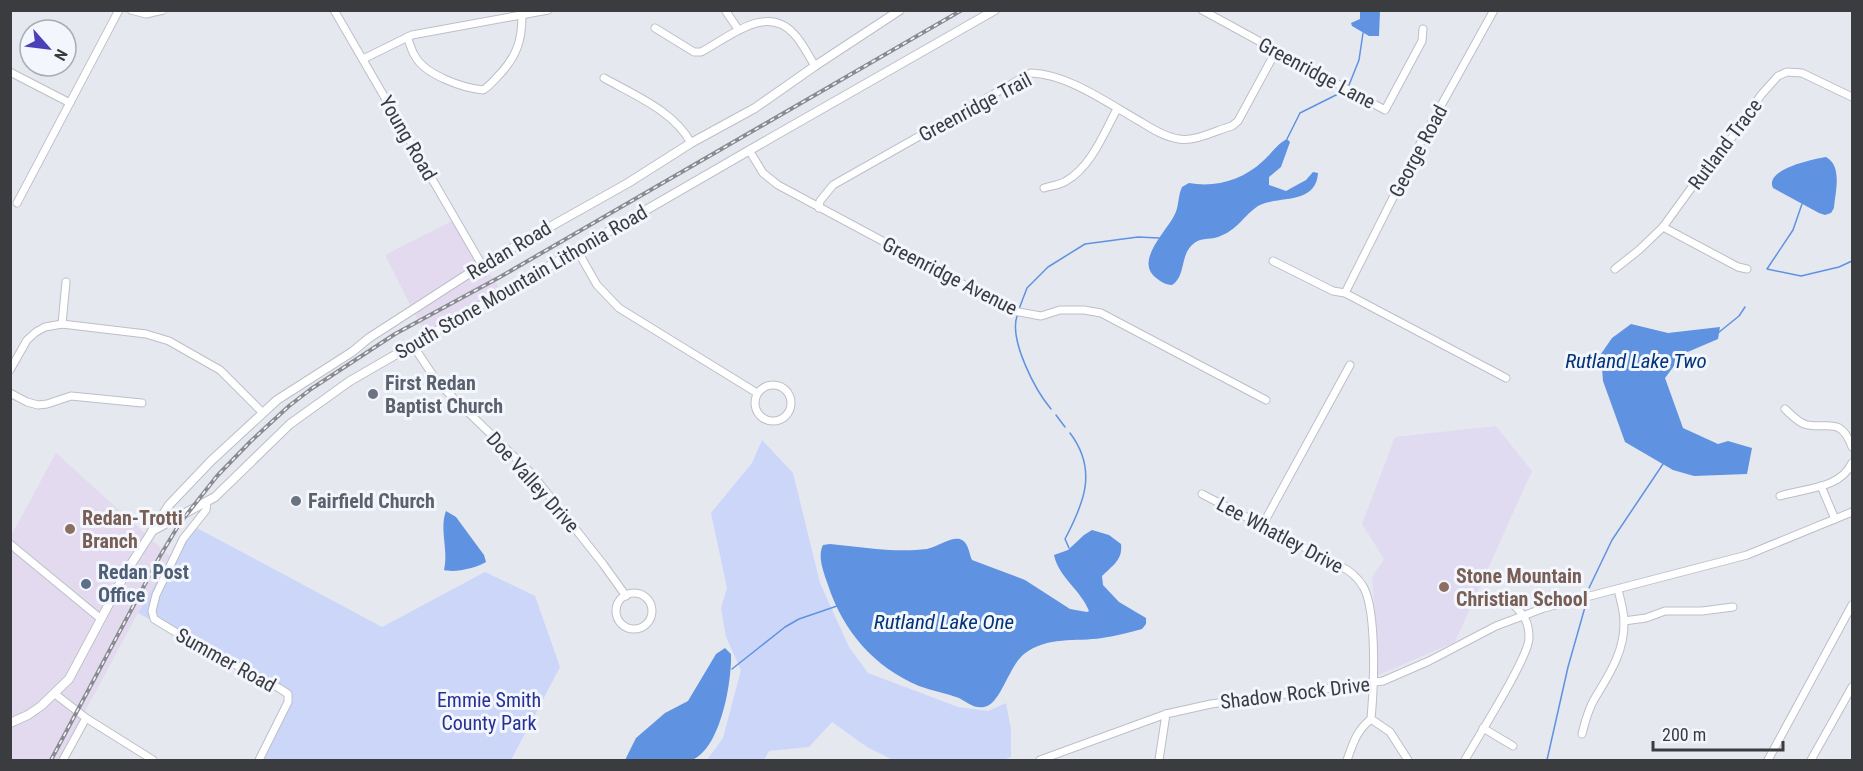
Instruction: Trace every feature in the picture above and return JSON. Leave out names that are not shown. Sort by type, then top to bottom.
[{"type":"main road","name":"Redan Road","points":[[152,531],[160,517],[182,490],[262,412],[295,387],[482,266],[755,108],[900,10]]},
{"type":"main road","name":"South Stone Mountain Lithonia Road","points":[[10,723],[28,715],[55,694],[69,679],[126,572],[152,531],[207,502],[311,408],[350,381],[412,344],[996,10]]},
{"type":"street","points":[[17,203],[119,10]]},
{"type":"street","points":[[131,10],[146,14],[163,10]]},
{"type":"street","name":"Young Road","points":[[334,10],[482,266]]},
{"type":"street","points":[[363,59],[408,37],[548,10]]},
{"type":"street","points":[[725,10],[738,29]]},
{"type":"street","name":"Greenridge Lane","points":[[1202,10],[1385,110],[1422,41],[1423,29]]},
{"type":"street","name":"George Road","points":[[1345,293],[1422,140],[1494,10]]},
{"type":"street","points":[[408,37],[415,56],[422,66],[458,85],[483,90],[489,87],[512,60],[520,43],[522,16]]},
{"type":"street","points":[[655,28],[694,52],[701,52],[738,29],[765,21],[784,26],[798,39],[814,66]]},
{"type":"street","name":"Greenridge Trail","points":[[819,208],[820,201],[833,185],[1031,73],[1046,74],[1084,90],[1161,133],[1180,140],[1232,126],[1238,121],[1276,51]]},
{"type":"street","points":[[10,72],[70,103]]},
{"type":"street","name":"Rutland Trace","points":[[1615,269],[1663,227],[1692,187],[1724,150],[1761,95],[1778,76],[1787,72],[1802,73],[1852,97]]},
{"type":"street","points":[[604,78],[665,114],[680,127],[691,143]]},
{"type":"street","points":[[1044,188],[1065,182],[1076,174],[1088,161],[1117,109]]},
{"type":"street","name":"Greenridge Avenue","points":[[749,150],[763,173],[778,185],[1013,311],[1041,316],[1060,310],[1101,313],[1266,400]]},
{"type":"street","points":[[1663,227],[1738,267],[1747,269]]},
{"type":"street","points":[[577,250],[597,285],[620,308],[757,393]]},
{"type":"street","points":[[1273,261],[1334,291],[1345,293],[1506,378]]},
{"type":"street","points":[[62,324],[66,282]]},
{"type":"street","points":[[10,370],[27,340],[45,327],[62,324],[146,334],[163,339],[220,370],[262,412]]},
{"type":"street","name":"Doe Valley Drive","points":[[412,344],[438,383],[532,474],[626,596]]},
{"type":"street","points":[[1262,526],[1350,365]]},
{"type":"street","points":[[772,386],[784,389],[792,405],[787,415],[775,422],[761,417],[756,411],[757,393],[772,386]]},
{"type":"street","points":[[10,393],[38,405],[71,396],[142,403]]},
{"type":"street","points":[[1785,409],[1806,424],[1827,424],[1840,428],[1849,438],[1852,447]]},
{"type":"street","points":[[1780,496],[1838,480],[1846,474],[1852,462]]},
{"type":"street","points":[[1821,486],[1835,519]]},
{"type":"street","name":"Lee Whatley Drive","points":[[1202,494],[1352,572],[1359,579],[1369,605],[1375,683],[1371,719]]},
{"type":"street","name":"Summer Road","points":[[207,502],[206,510],[183,539],[156,595],[152,611],[154,619],[171,630],[288,694],[288,702],[259,760]]},
{"type":"street","name":"Shadow Rock Drive","points":[[1040,760],[1166,714],[1211,704],[1375,683],[1429,661],[1496,626],[1544,608],[1748,555],[1852,512]]},
{"type":"street","points":[[10,544],[101,619]]},
{"type":"street","points":[[1582,734],[1588,713],[1616,662],[1621,646],[1624,621],[1618,589]]},
{"type":"street","points":[[641,595],[650,603],[650,620],[641,627],[630,629],[617,616],[618,605],[626,596],[641,595]]},
{"type":"street","points":[[1465,760],[1527,650],[1529,638],[1526,616],[1511,602]]},
{"type":"street","points":[[1768,760],[1852,605]]},
{"type":"street","points":[[1624,621],[1646,618],[1665,611],[1702,611],[1733,607]]},
{"type":"street","points":[[1811,760],[1852,687]]},
{"type":"street","points":[[55,694],[87,718],[153,760]]},
{"type":"street","points":[[1159,760],[1166,714]]},
{"type":"street","points":[[63,760],[87,718]]},
{"type":"street","points":[[1347,760],[1359,730],[1371,719],[1390,732],[1408,760]]},
{"type":"street","points":[[1483,728],[1513,746]]},
{"type":"shaded area","points":[[454,220],[503,293],[427,338],[385,255]]},
{"type":"shaded area","points":[[1496,426],[1532,471],[1455,642],[1374,677],[1377,639],[1372,577],[1384,559],[1362,524],[1395,437]]},
{"type":"shaded area","points":[[56,453],[171,557],[138,613],[59,760],[11,760],[11,536]]},
{"type":"green space","points":[[762,440],[793,473],[820,583],[849,647],[868,673],[958,707],[988,711],[1006,703],[1011,729],[1011,757],[1003,760],[893,760],[867,747],[832,722],[809,747],[769,751],[764,760],[707,760],[723,738],[741,670],[726,637],[721,608],[727,588],[711,513],[752,463]]},
{"type":"green space","name":"Emmie Smith County Park","points":[[195,527],[382,627],[485,572],[535,596],[560,667],[511,760],[256,760],[291,694],[138,613],[171,557]]},
{"type":"water","points":[[1360,11],[1380,11],[1379,36],[1369,36],[1352,26],[1351,23],[1360,19]]},
{"type":"water","points":[[1287,139],[1290,142],[1281,167],[1269,177],[1269,185],[1286,191],[1306,180],[1313,172],[1318,173],[1316,183],[1310,191],[1294,198],[1258,206],[1225,234],[1195,242],[1188,250],[1179,276],[1172,285],[1165,284],[1155,277],[1150,270],[1150,254],[1175,214],[1182,187],[1189,183],[1219,183],[1238,178],[1255,168]]},
{"type":"water","points":[[1826,157],[1835,167],[1836,173],[1834,208],[1831,213],[1825,215],[1819,213],[1773,188],[1772,181],[1783,170]]},
{"type":"water","name":"Rutland Lake Two","points":[[1631,324],[1668,333],[1720,327],[1718,339],[1683,354],[1665,378],[1683,428],[1718,444],[1728,441],[1752,448],[1747,474],[1694,476],[1673,470],[1625,442],[1603,381],[1601,354],[1612,338]]},
{"type":"water","points":[[446,511],[456,517],[484,555],[486,562],[465,569],[444,570],[443,525]]},
{"type":"water","name":"Rutland Lake One","points":[[1092,530],[1109,535],[1121,544],[1119,559],[1102,576],[1103,585],[1119,602],[1146,618],[1146,624],[1142,629],[1118,635],[1052,642],[1033,648],[1018,660],[995,699],[984,707],[974,706],[959,698],[919,686],[888,669],[874,658],[862,646],[842,618],[834,602],[821,560],[823,545],[915,550],[927,549],[959,539],[966,544],[972,560],[1025,580],[1070,609],[1087,612],[1089,611],[1081,597],[1060,570],[1054,555],[1068,550]]},
{"type":"water","points":[[725,648],[731,654],[727,696],[718,727],[703,752],[689,761],[625,760],[636,738],[665,713],[688,701],[716,654]]},
{"type":"waterway","points":[[1349,85],[1359,60],[1363,33]]},
{"type":"waterway","points":[[1287,139],[1300,113],[1340,93]]},
{"type":"waterway","points":[[1802,204],[1793,230],[1767,269],[1801,276],[1839,267],[1852,261]]},
{"type":"waterway","points":[[1019,309],[1027,288],[1048,267],[1085,244],[1138,237],[1159,238]]},
{"type":"waterway","points":[[1718,333],[1739,316],[1745,307]]},
{"type":"waterway","points":[[1017,316],[1017,338],[1020,351],[1031,378],[1051,409]]},
{"type":"waterway","points":[[1056,415],[1065,427]]},
{"type":"waterway","points":[[1069,548],[1065,539],[1078,512],[1086,473],[1079,447],[1070,433]]},
{"type":"waterway","points":[[1589,588],[1612,540],[1663,464]]},
{"type":"waterway","points":[[1547,760],[1568,667],[1587,600]]},
{"type":"waterway","points":[[732,669],[785,627],[799,619],[837,606]]},
{"type":"railway","points":[[51,760],[180,523],[217,476],[289,406],[395,334],[500,277],[962,10]]},
{"type":"place","name":"First Redan Baptist Church","points":[[373,394]]},
{"type":"place","name":"Fairfield Church","points":[[296,501]]},
{"type":"place","name":"Redan-Trotti Branch","points":[[70,529]]},
{"type":"place","name":"Redan Post Office","points":[[86,584]]},
{"type":"place","name":"Stone Mountain Christian School","points":[[1444,587]]}]
